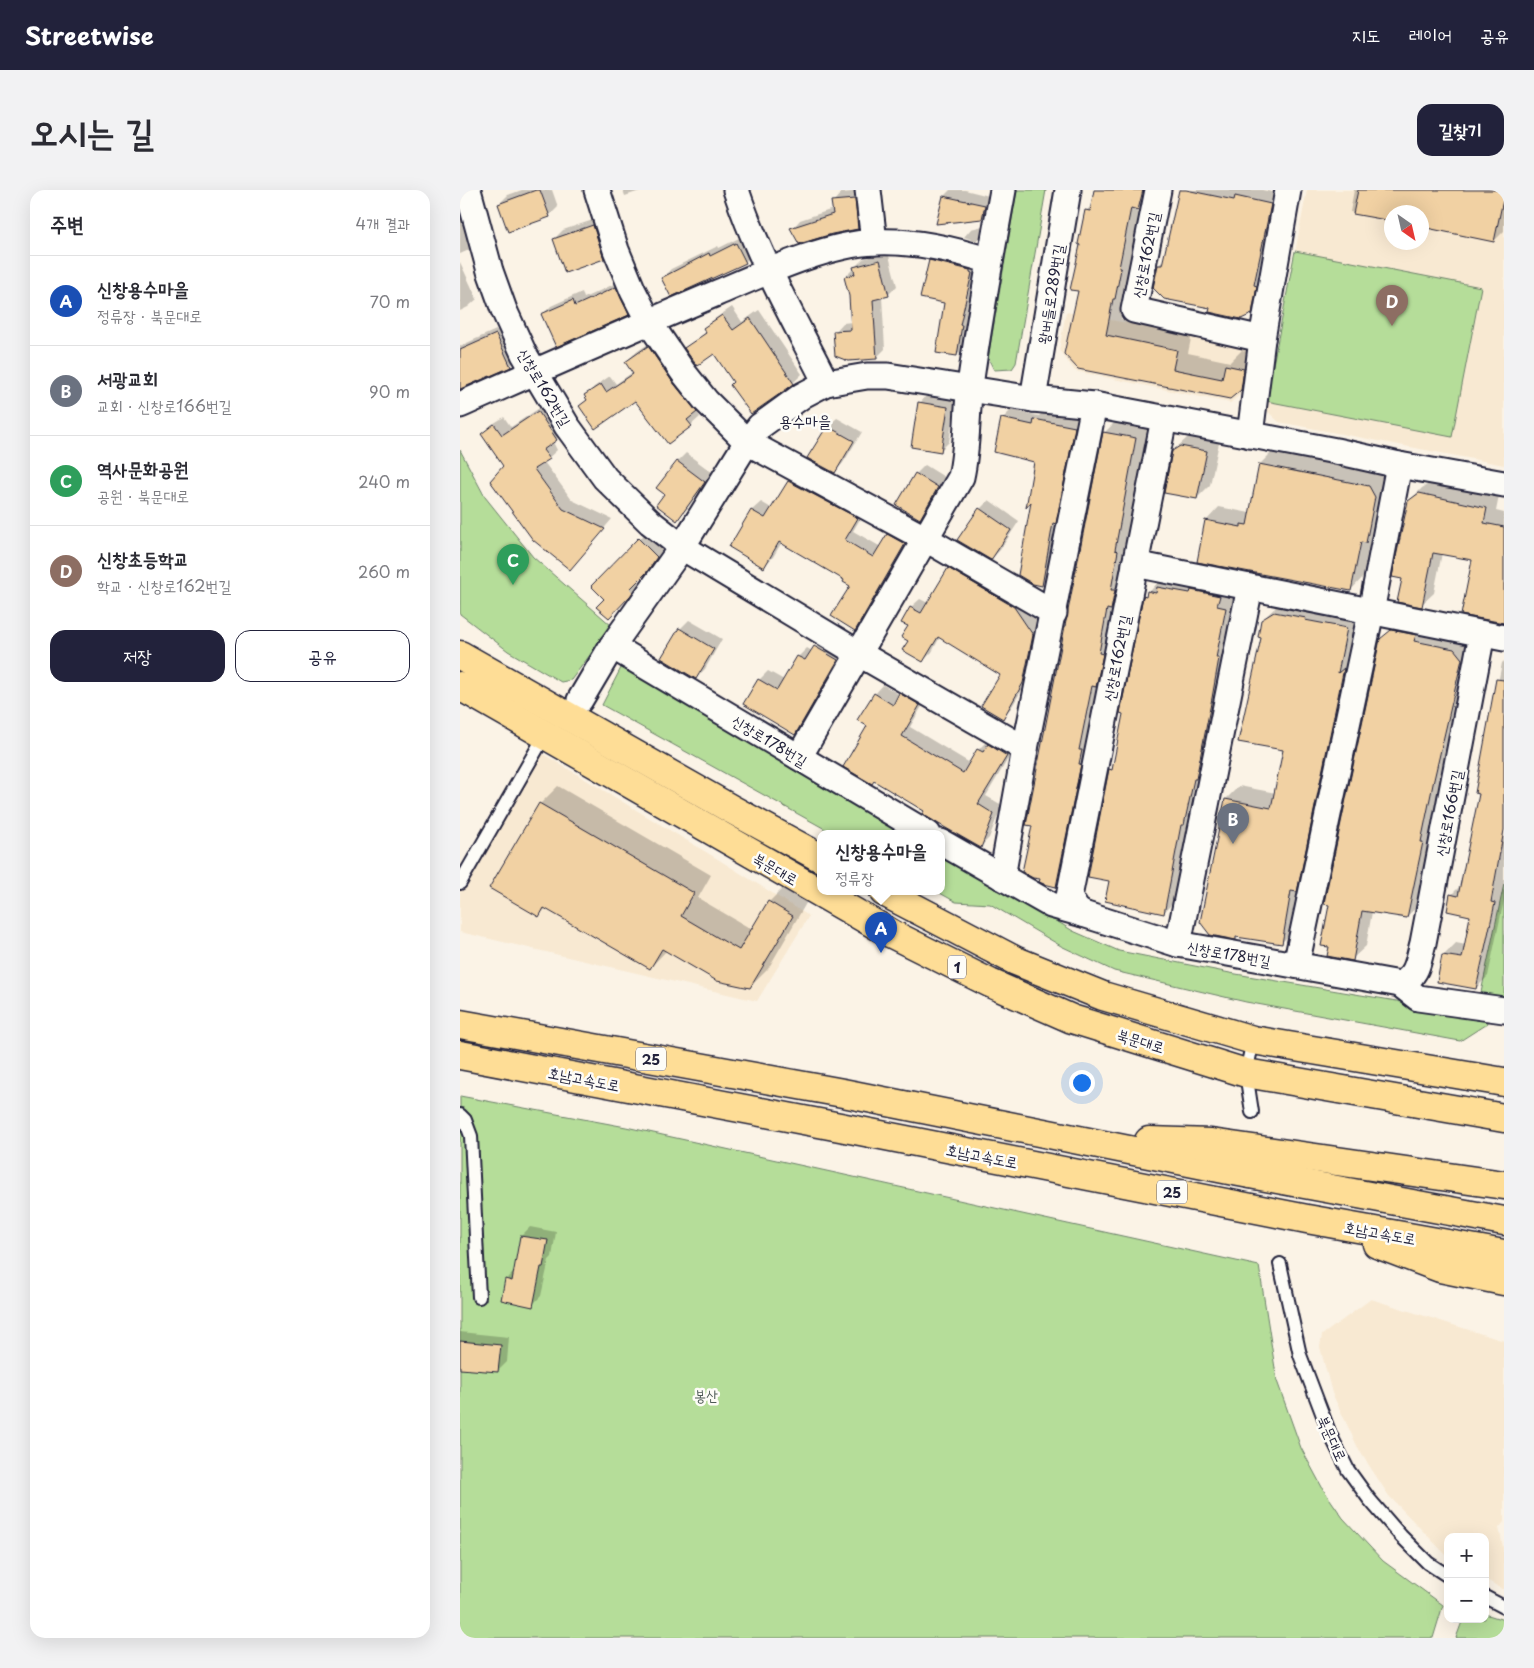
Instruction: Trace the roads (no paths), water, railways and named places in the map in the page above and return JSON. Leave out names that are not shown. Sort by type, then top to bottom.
[{"type":"main road","name":"북문대로","points":[[460,655],[817,856]]},
{"type":"main road","name":"북문대로","points":[[460,686],[817,891]]},
{"type":"main road","name":"북문대로","points":[[824,895],[892,934],[990,983],[1072,1018],[1246,1073],[1504,1118]]},
{"type":"main road","name":"북문대로","points":[[890,895],[1016,962],[1103,996],[1253,1040],[1504,1082]]},
{"type":"main road","name":"호남고속도로","points":[[460,1024],[833,1092],[1234,1172],[1504,1221]]},
{"type":"main road","name":"호남고속도로","points":[[460,1055],[840,1127],[1307,1219],[1504,1254]]},
{"type":"main road","points":[[1071,1138],[1211,1143],[1504,1185]]},
{"type":"main road","points":[[1307,1219],[1440,1268],[1504,1280]]},
{"type":"street","name":"신창로162번길","points":[[468,190],[482,242],[504,310],[524,354],[567,426],[605,478],[650,522],[682,547],[858,653],[1025,749]]},
{"type":"street","points":[[597,190],[616,250],[649,322],[683,372],[706,401],[747,442],[926,539],[1054,614]]},
{"type":"street","points":[[736,190],[748,226],[768,272],[826,383]]},
{"type":"street","points":[[868,190],[874,242]]},
{"type":"street","points":[[798,757],[961,477],[966,456],[970,388],[1003,190]]},
{"type":"street","name":"왕버들로289번길","points":[[1033,399],[1068,190]]},
{"type":"street","name":"신창로162번길","points":[[1158,190],[1134,310],[1262,338]]},
{"type":"street","points":[[1250,435],[1262,338],[1288,190]]},
{"type":"street","points":[[460,405],[768,272],[842,246],[874,242],[927,245],[962,252],[990,261]]},
{"type":"street","points":[[580,700],[612,646],[682,547],[747,442],[760,426],[782,409],[826,383],[867,376],[888,376],[1033,399],[1094,405],[1504,484]]},
{"type":"street","points":[[1002,877],[1025,749],[1054,614],[1094,405]]},
{"type":"street","name":"신창로162번길","points":[[1068,905],[1164,419]]},
{"type":"street","points":[[1296,965],[1371,612],[1399,465]]},
{"type":"street","name":"신창로166번길","points":[[1135,564],[1493,636],[1423,943],[1414,974],[1410,979],[1400,984]]},
{"type":"street","points":[[1178,944],[1250,587]]},
{"type":"street","name":"신창로178번길","points":[[612,646],[921,830]]},
{"type":"street","name":"신창로178번길","points":[[945,844],[1002,877],[1068,905],[1178,944],[1400,984]]},
{"type":"street","points":[[1400,984],[1418,998],[1504,1010]]},
{"type":"lane","points":[[460,883],[545,735]]},
{"type":"lane","points":[[1252,1112],[1246,1073],[1253,1040]]},
{"type":"lane","points":[[460,1116],[465,1120],[471,1136],[479,1297]]},
{"type":"lane","name":"북문대로","points":[[1280,1264],[1300,1355],[1330,1434],[1348,1470],[1401,1536],[1428,1563],[1444,1573]]},
{"type":"lane","points":[[1489,1599],[1504,1607]]},
{"type":"place","name":"신창초등학교","points":[[1392,326]]},
{"type":"place","name":"역사문화공원","points":[[513,585]]},
{"type":"place","name":"서광교회","points":[[1233,844]]},
{"type":"place","name":"신창용수마을","points":[[881,953]]},
{"type":"district","name":"용수마을","points":[[805,420]]},
{"type":"park label","name":"봉산","points":[[706,1394]]}]
